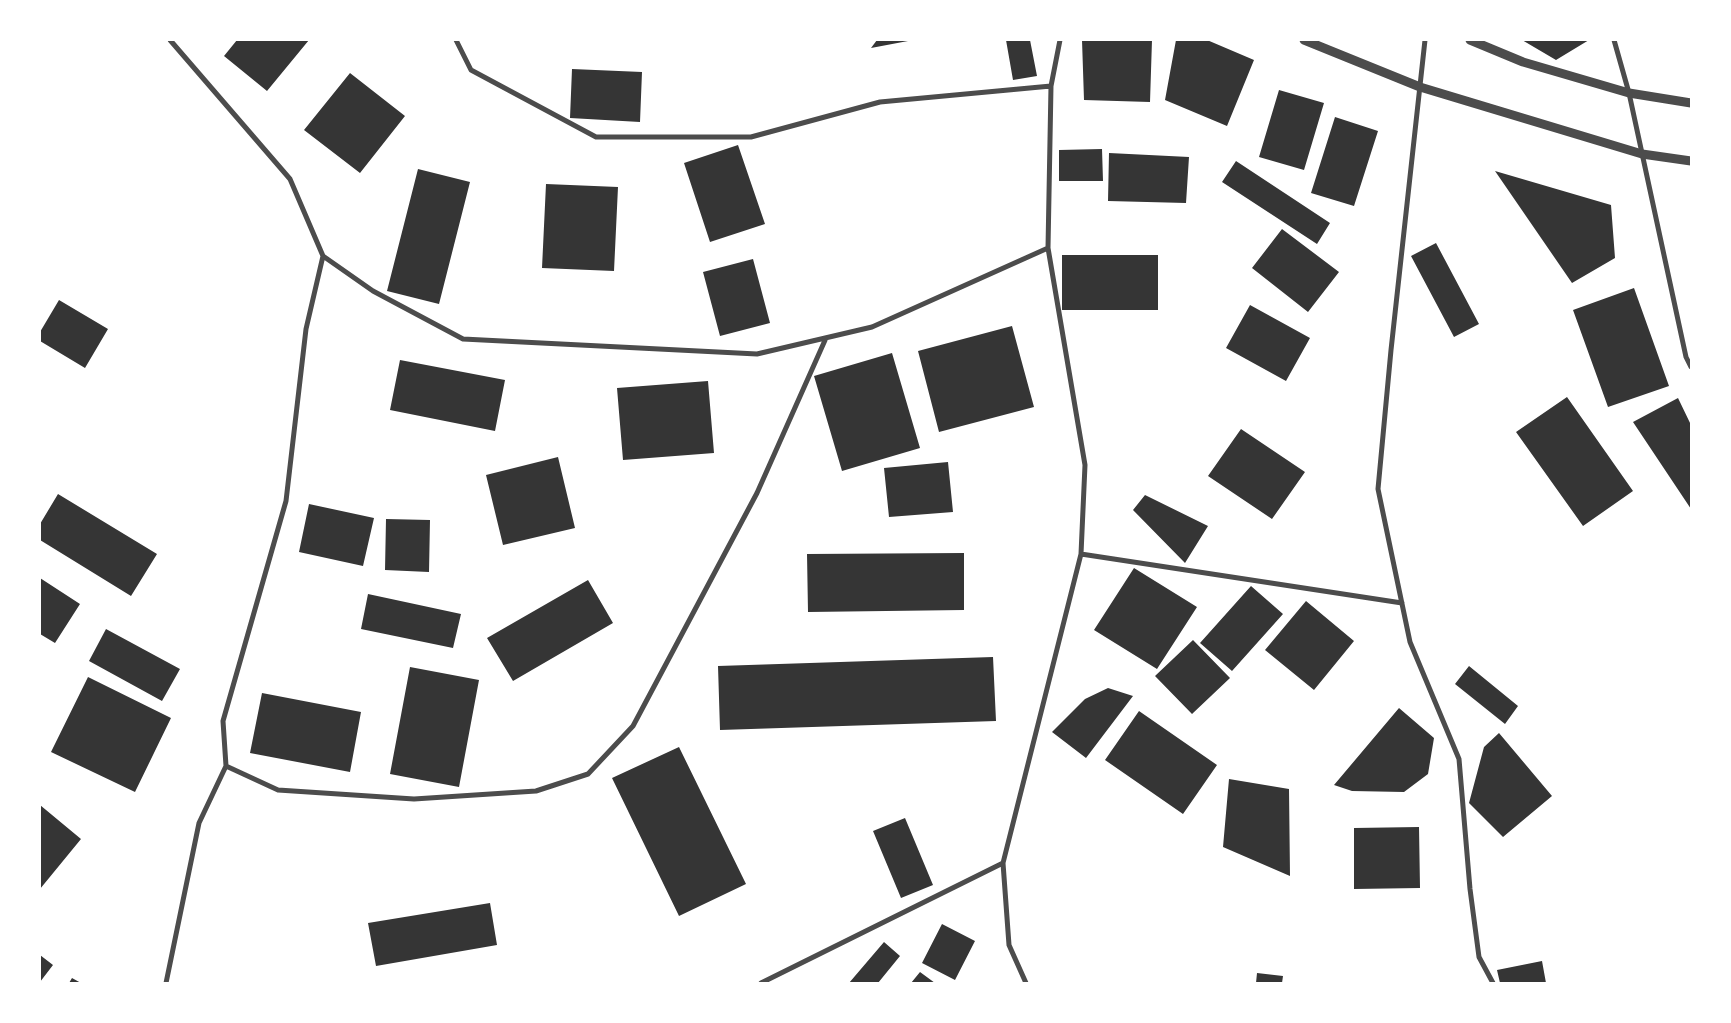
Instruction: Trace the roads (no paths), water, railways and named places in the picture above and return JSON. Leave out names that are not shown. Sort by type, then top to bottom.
[{"type":"street","points":[[170,40],[290,179],[323,256],[373,291],[463,339],[757,354],[872,326],[1048,248]]},
{"type":"street","points":[[456,40],[471,70],[596,137],[751,137],[880,102],[1051,86]]},
{"type":"street","points":[[1026,983],[1009,945],[1003,863],[1081,554],[1085,465],[1048,248],[1051,86],[1060,40]]},
{"type":"street","points":[[1304,40],[1420,87],[1642,154],[1691,161]]},
{"type":"street","points":[[1425,40],[1391,350],[1378,489],[1410,642],[1459,759],[1470,889],[1479,957],[1493,983]]},
{"type":"street","points":[[1470,40],[1523,62],[1629,93],[1691,103]]},
{"type":"street","points":[[1614,40],[1629,93],[1686,357],[1691,367]]},
{"type":"street","points":[[166,983],[199,823],[226,766],[223,720],[286,501],[306,329],[323,256]]},
{"type":"street","points":[[226,766],[278,790],[414,799],[536,792],[588,774],[633,726],[757,493],[826,338]]},
{"type":"street","points":[[1081,554],[1402,603]]},
{"type":"street","points":[[761,983],[1003,863]]}]
